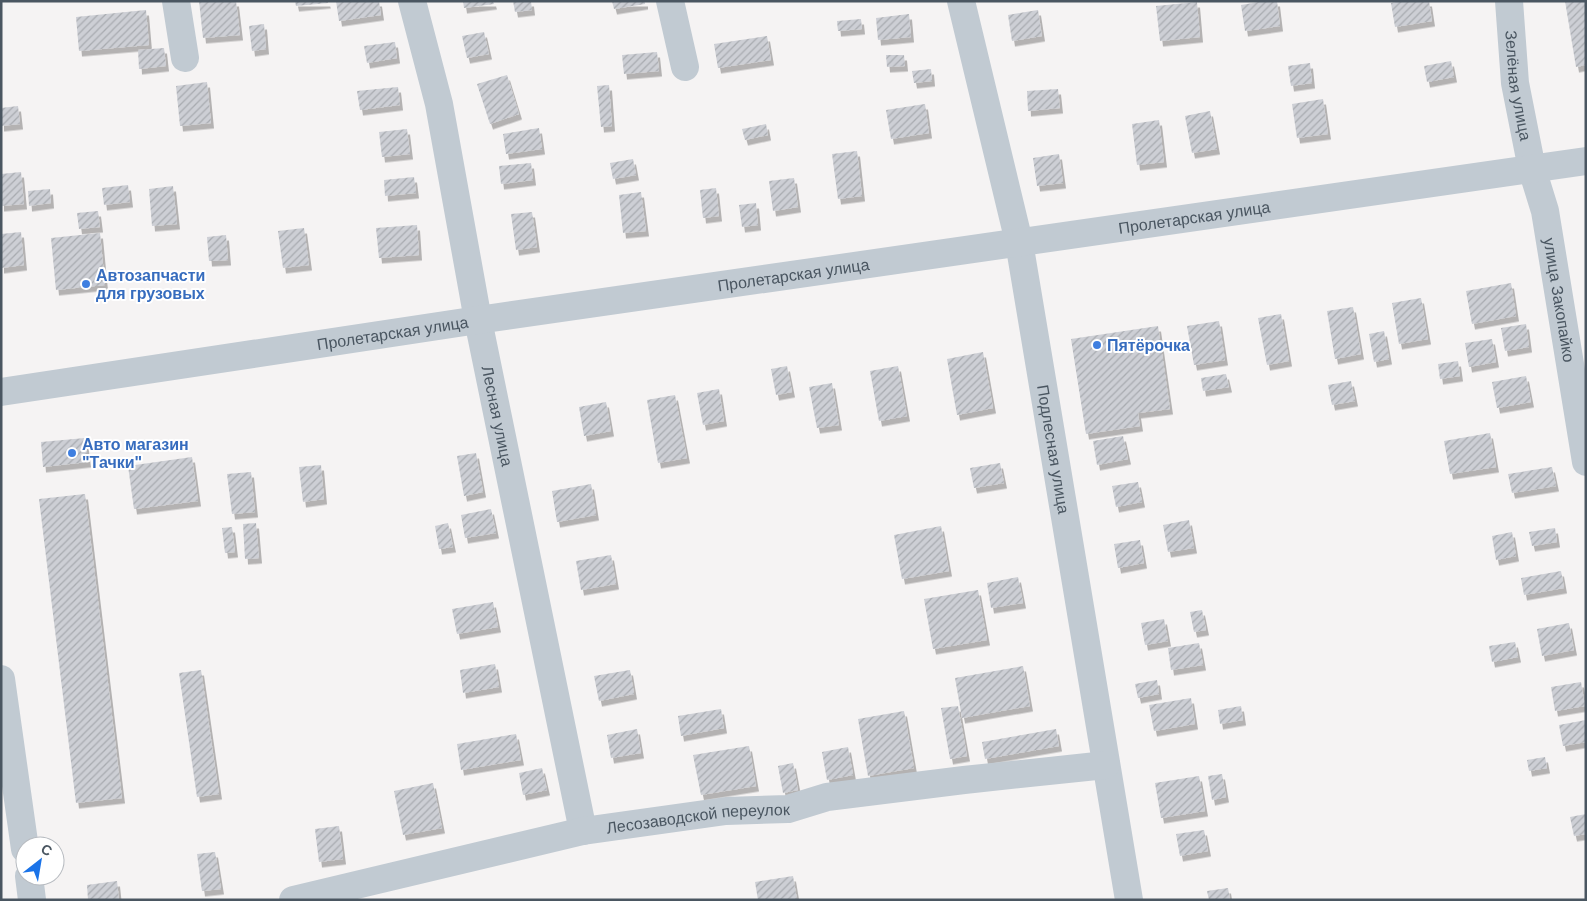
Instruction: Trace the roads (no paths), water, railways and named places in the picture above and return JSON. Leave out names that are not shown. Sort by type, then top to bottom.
[{"type":"street","points":[[176,1],[185,58]]},
{"type":"street","name":"Лесная улица","points":[[412,1],[439,104],[478,320],[583,831]]},
{"type":"street","points":[[670,1],[685,67]]},
{"type":"street","name":"Подлесная улица","points":[[961,1],[1018,242],[1129,900]]},
{"type":"street","name":"Зелёная улица","points":[[1509,1],[1515,83],[1532,169]]},
{"type":"street","name":"Пролетарская улица","points":[[1,392],[478,320],[1586,161]]},
{"type":"street","name":"улица Закопайко","points":[[1532,169],[1545,211],[1586,462]]},
{"type":"street","points":[[1,679],[23,836]]},
{"type":"street","name":"Лесозаводской переулок","points":[[293,900],[583,831],[726,811],[788,809],[827,797],[964,780],[1106,766]]},
{"type":"street","points":[[30,886],[32,900]]},
{"type":"place","name":"Автозапчасти для грузовых","points":[[86,284]]},
{"type":"place","name":"Пятёрочка","points":[[1097,345]]},
{"type":"place","name":"Авто магазин \"Тачки\"","points":[[72,453]]}]
